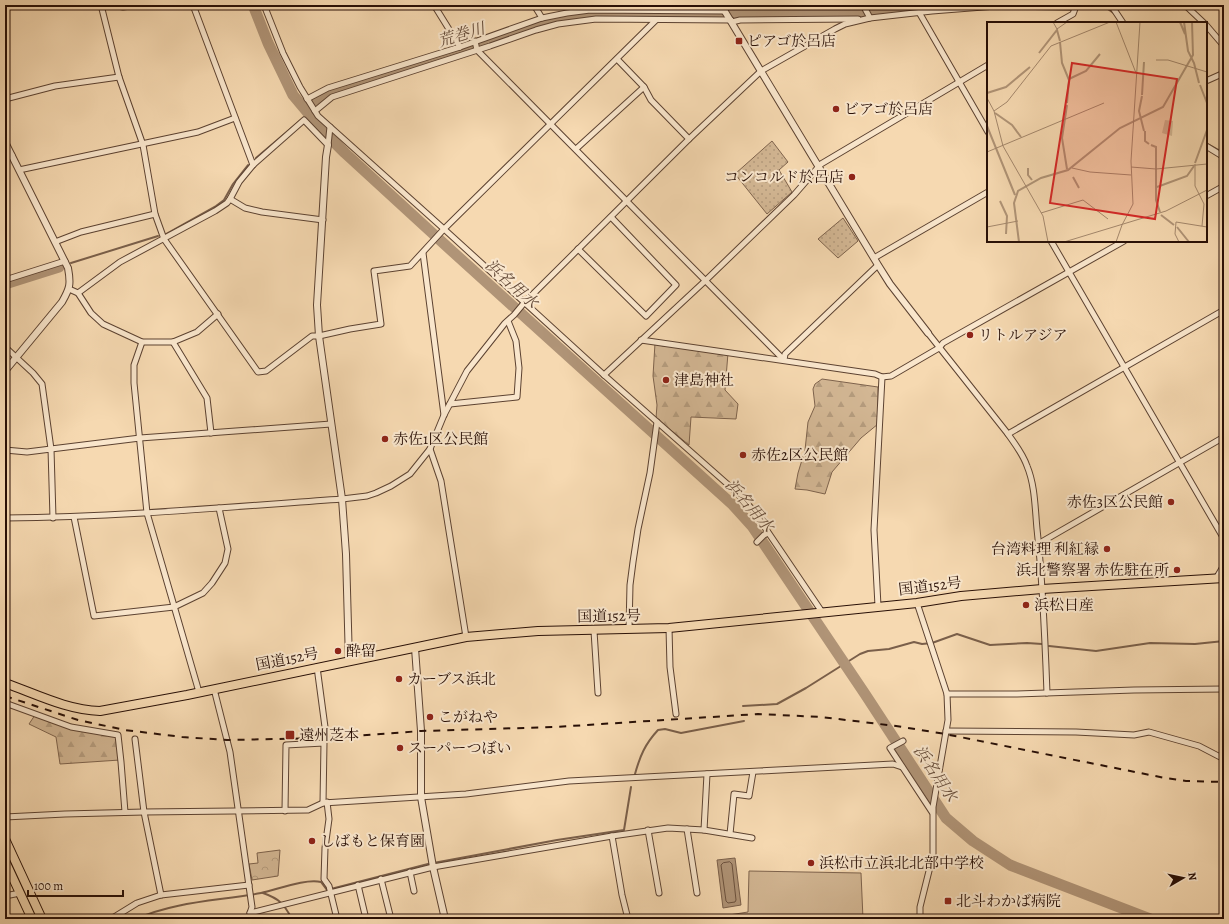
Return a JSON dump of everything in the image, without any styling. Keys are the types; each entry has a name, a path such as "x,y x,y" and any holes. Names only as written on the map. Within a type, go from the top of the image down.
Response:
{"highway":[{"name":"国道152号","path":"5,683 72,707 100,711 127,707 466,637 538,631 594,631 669,628 917,603 961,596 1042,589 1221,578"},
{"path":"5,839 42,919"},
{"path":"5,862 32,919"}],"street":[{"path":"5,7 9,5"},
{"path":"102,5 119,77 143,145 155,214 164,239 258,372 266,371 309,337 381,324 374,271 410,266 443,231 656,20"},
{"path":"112,5 123,7 138,5"},
{"path":"193,5 253,165"},
{"path":"264,5 283,53 300,87 318,116 523,304 604,375 656,425 733,489 753,510 766,534 819,612"},
{"path":"434,5 460,47"},
{"path":"534,5 542,18"},
{"path":"721,5 890,284 1008,434 1028,466 1033,489 1042,589 1047,693"},
{"path":"863,5 870,18"},
{"path":"1111,5 1122,22"},
{"path":"1185,5 1203,22"},
{"path":"5,518 53,518 147,513 342,499 367,496 391,486 410,474 430,449 444,415 467,371 504,323 508,321 523,304 689,139 761,71 845,24 870,18 996,6 1078,6"},
{"path":"1059,22 1073,14 1078,6"},
{"path":"315,111 332,97 476,45 542,18 567,13 590,10 729,17 740,20 850,18 863,20"},
{"path":"920,14 987,130"},
{"path":"307,99 328,88 460,47 476,45 558,24 596,19 656,20 729,17"},
{"path":"1207,26 1224,46"},
{"path":"476,45 626,202 784,360"},
{"path":"617,59 644,86 651,100 689,139"},
{"path":"604,375 705,281 794,195 821,164 987,66"},
{"path":"1207,81 1224,73"},
{"path":"5,99 56,86 119,77"},
{"path":"576,149 644,86"},
{"path":"19,170 143,145 171,137 198,132 236,118"},
{"path":"78,293 120,262 215,211 227,203 239,182 253,165 304,120 328,145"},
{"path":"330,127 326,157 317,305 319,336 342,499 346,554 349,662"},
{"path":"5,142 8,156 19,170 65,261 70,279 69,289 62,302 5,371"},
{"path":"1207,147 1224,157"},
{"path":"1207,195 1224,186"},
{"path":"874,258 987,193"},
{"path":"230,199 245,208 262,212 323,220"},
{"path":"55,242 81,232 155,214"},
{"path":"578,249 646,316 676,285 611,217"},
{"path":"1052,242 1224,539"},
{"path":"641,340 784,360 875,374 882,377 891,376 940,348 943,343 1068,271 1122,242"},
{"path":"423,253 444,415"},
{"path":"5,280 65,261"},
{"path":"784,360 785,354 878,265"},
{"path":"69,289 78,293 91,313 102,324 142,342 173,342 197,332 218,314"},
{"path":"1008,434 1224,310"},
{"path":"450,404 517,397 519,368 516,341 508,321"},
{"path":"142,342 134,365 147,513 199,692"},
{"path":"173,342 207,398 211,433"},
{"path":"5,346 33,373 42,384 50,449 53,518"},
{"path":"878,606 874,542 882,377"},
{"path":"5,450 27,452 140,438 331,424"},
{"path":"629,629 630,585 633,562 638,529 650,473 656,425"},
{"path":"1038,544 1224,437"},
{"path":"430,449 442,487 466,637"},
{"path":"74,517 94,616 174,607 203,592 212,583 225,563 228,549 218,508"},
{"path":"758,542 766,534"},
{"path":"1221,578 1224,566"},
{"path":"917,603 947,694 948,720 932,809 934,838 933,854 920,908 920,919"},
{"path":"669,628 670,667 676,714"},
{"path":"594,631 598,694"},
{"path":"415,648 421,731 421,797 443,918"},
{"path":"317,667 325,727"},
{"path":"214,689 230,752 252,906 250,916 330,890 358,885 410,872 433,863 668,828 704,830 752,838"},
{"path":"947,694 1017,694 1224,689"},
{"path":"5,703 72,727 118,735 125,812"},
{"path":"946,731 1076,732 1134,735 1149,732 1199,746 1224,759"},
{"path":"135,739 144,812 161,895"},
{"path":"903,741 890,748 932,809"},
{"path":"284,811 286,745 324,743 325,802 329,819 325,848 324,877 330,890 337,919"},
{"path":"5,817 125,812 308,810 325,802 466,794 568,781 893,764 902,767"},
{"path":"730,834 734,794 750,796 753,772"},
{"path":"704,830 707,774"},
{"path":"687,829 697,893"},
{"path":"648,830 659,892"},
{"path":"612,836 622,895 628,919"},
{"path":"410,872 414,891"},
{"path":"381,879 391,919"},
{"path":"358,885 366,919"},
{"path":"111,919 137,903 161,895 249,886"},
{"path":"5,896 20,893"},
{"path":"5,911 7,919"}],"green space":[{"path":"772,141 788,162 779,170 792,192 767,214 735,174"},
{"path":"843,218 858,241 838,258 818,239"},
{"path":"655,343 728,353 725,390 738,404 736,419 691,417 689,445 656,418 657,405 653,376"},
{"path":"822,379 878,387 878,424 861,438 832,472 825,494 795,489 805,450 808,422 815,406 813,389 815,384"},
{"path":"35,715 117,737 120,760 60,764 56,737 29,724"},
{"path":"280,850 278,876 252,880 249,864 258,863 257,853"},
{"path":"749,871 861,873 863,919 730,919 729,915 748,912"}],"water":[{"path":"735,858 741,905 723,908 717,860"}],"waterway":[{"name":"浜名用水","path":"253,5 268,43 293,95 324,132 453,252 733,505 752,526 946,818 973,841 1010,865 1150,919"},
{"name":"荒巻川","path":"874,11 904,10 934,5"},
{"path":"1102,5 1115,14"},
{"name":"荒巻川","path":"313,101 329,91 371,80 531,28 574,16 616,14 723,15 863,12"},
{"path":"256,158 308,114"},
{"path":"1207,144 1224,153"},
{"path":"166,234 224,200 233,184 248,165"},
{"path":"71,263 158,236"},
{"path":"5,284 59,267"},
{"path":"743,706 777,704 806,688 860,654 868,651 889,649 914,642 922,644 932,643 957,634 990,645 1027,643 1042,644"},
{"path":"1049,646 1096,651 1150,643 1195,644 1224,641"},
{"path":"635,774 644,750 658,730 665,729 681,733 744,721"},
{"path":"136,919 166,908 261,893 299,883 315,881 321,882 327,890 428,864 557,840 624,830 631,787"},
{"path":"263,893 274,897 281,903 292,919"}],"railway":[{"path":"5,696 78,720 125,730 182,737 227,740 324,738 421,731 555,727 758,714 821,717 896,726 945,734 1165,778 1186,781 1224,782"}],"place":[{"name":"ピアゴ於呂店","path":"739,41"},
{"name":"ビアゴ於呂店","path":"836,109"},
{"name":"コンコルド於呂店","path":"852,177"},
{"name":"リトルアジア","path":"970,335"},
{"name":"津島神社","path":"666,380"},
{"name":"赤佐1区公民館","path":"385,439"},
{"name":"赤佐2区公民館","path":"743,455"},
{"name":"赤佐3区公民館","path":"1171,502"},
{"name":"台湾料理 利紅縁","path":"1107,549"},
{"name":"浜北警察署 赤佐駐在所","path":"1177,570"},
{"name":"浜松日産","path":"1026,605"},
{"name":"酔留","path":"338,651"},
{"name":"カーブス浜北","path":"399,679"},
{"name":"こがねや","path":"430,717"},
{"name":"遠州芝本","path":"290,735"},
{"name":"スーパーつぼい","path":"400,748"},
{"name":"しばもと保育園","path":"312,841"},
{"name":"浜松市立浜北北部中学校","path":"811,863"},
{"name":"北斗わかば病院","path":"948,901"}]}
